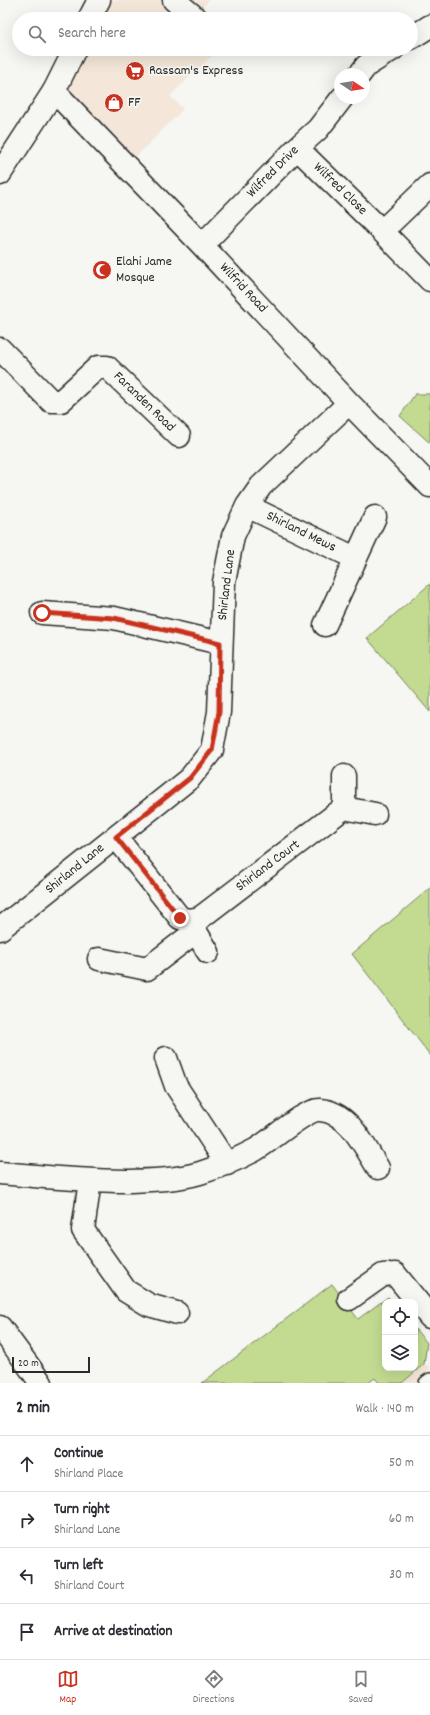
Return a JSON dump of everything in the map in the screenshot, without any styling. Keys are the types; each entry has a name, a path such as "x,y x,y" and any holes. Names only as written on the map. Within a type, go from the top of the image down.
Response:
{"street":[{"path":"93,12 99,0"},
{"path":"174,0 189,12"},
{"path":"418,34 430,26"},
{"path":"0,174 54,91 72,56"},
{"path":"364,68 381,56"},
{"name":"Wilfrid Road","path":"54,91 430,486"},
{"name":"Wilfred Drive","path":"202,245 297,148 318,129 337,104"},
{"name":"Wilfred Close","path":"297,148 430,280"},
{"path":"382,231 430,185"},
{"name":"Faranden Road","path":"0,349 51,401 61,401 98,366 107,367 179,436"},
{"name":"Shirland Lane","path":"0,929 190,778 212,750 219,712 220,643 224,582 233,536 247,506 261,486 349,402"},
{"name":"Shirland Mews","path":"247,506 355,558"},
{"path":"325,625 375,517"},
{"path":"42,613 114,618 220,643"},
{"path":"344,776 344,808 375,814"},
{"name":"Shirland Court","path":"99,959 147,969 200,918 344,808"},
{"path":"116,837 180,918 192,926 208,952"},
{"path":"166,1058 176,1086 227,1164"},
{"path":"0,1173 90,1181 162,1180 199,1173 227,1164 257,1149 300,1118 318,1110 334,1113 351,1127 378,1168"},
{"path":"90,1181 83,1230 126,1291 149,1305 177,1313"},
{"path":"349,1299 383,1275 394,1274 430,1317"},
{"path":"0,1327 42,1383"}],"lane":[{"path":"426,1383 430,1380"}],"shaded area":[{"path":"99,0 209,0 198,12 93,12"},
{"path":"72,56 212,56 170,96 183,109 127,166 54,91"},
{"path":"424,1364 430,1367 430,1383 402,1383 416,1371 418,1371"}],"green space":[{"path":"415,394 430,394 430,443 400,416"},
{"path":"430,584 430,712 367,638"},
{"path":"430,888 430,1055 352,954"},
{"path":"332,1284 358,1319 382,1301 382,1371 416,1371 402,1383 379,1383 375,1378 368,1383 202,1383"},
{"path":"418,1332 427,1343 424,1364 418,1369"}],"place":[{"name":"Rassam's Express","path":"135,71"},
{"name":"FF","path":"114,103"},
{"name":"Elahi Jame Mosque","path":"102,270"}],"route":[{"path":"42,613 114,618 220,643 219,712 212,750 190,778 116,837 180,918"}]}
